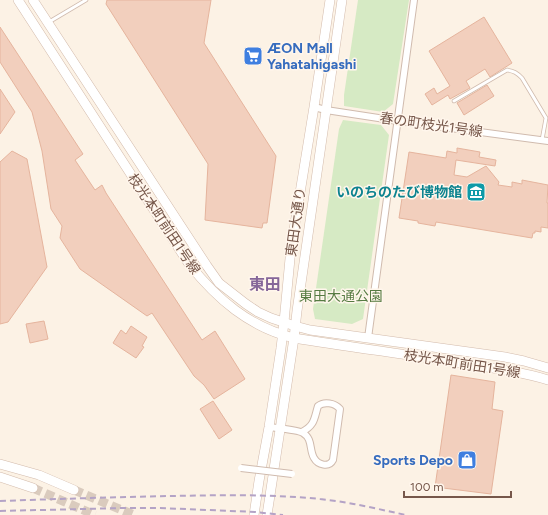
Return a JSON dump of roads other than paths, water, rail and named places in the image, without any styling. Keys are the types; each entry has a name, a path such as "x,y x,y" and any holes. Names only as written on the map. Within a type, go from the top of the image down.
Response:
{"street":[{"name":"枝光本町前田1号線","path":"18,0 189,264 204,282 238,313 282,335 294,338 367,350 438,359 522,373 548,380"},
{"name":"枝光本町前田1号線","path":"33,0 207,266 219,282 246,304 258,312 272,318 310,330 524,360 548,368"},
{"name":"東田大通り","path":"254,515 269,428 284,322 291,248 330,0"},
{"name":"東田大通り","path":"267,515 294,338 342,0"},
{"path":"368,338 414,0"},
{"name":"春の町枝光1号線","path":"314,107 326,110 545,141"},
{"path":"269,428 302,432 308,437 312,455 316,461 322,464 331,464 333,460 340,409 337,405 324,403 320,404 313,423 302,432"},
{"path":"0,464 39,475 74,490"},
{"path":"241,468 292,474"},
{"path":"0,478 33,488"}],"lane":[{"path":"48,23 86,0"},
{"path":"454,101 507,70 513,71 522,78 546,118 543,130 545,141"},
{"path":"543,130 548,131"}],"tunnel":[{"path":"33,488 95,515"},
{"path":"74,490 134,515"}],"railway":[{"path":"0,501 151,496 227,495 302,497 331,500 406,515"},
{"path":"0,511 160,508 255,512 283,515"}],"place":[{"name":"ÆON Mall Yahatahigashi","path":"253,56"},
{"name":"いのちのたび博物館","path":"476,192"},
{"name":"Sports Depo","path":"467,460"}],"district":[{"name":"東田","path":"265,284"}],"park label":[{"name":"東田大通公園","path":"341,296"}]}
